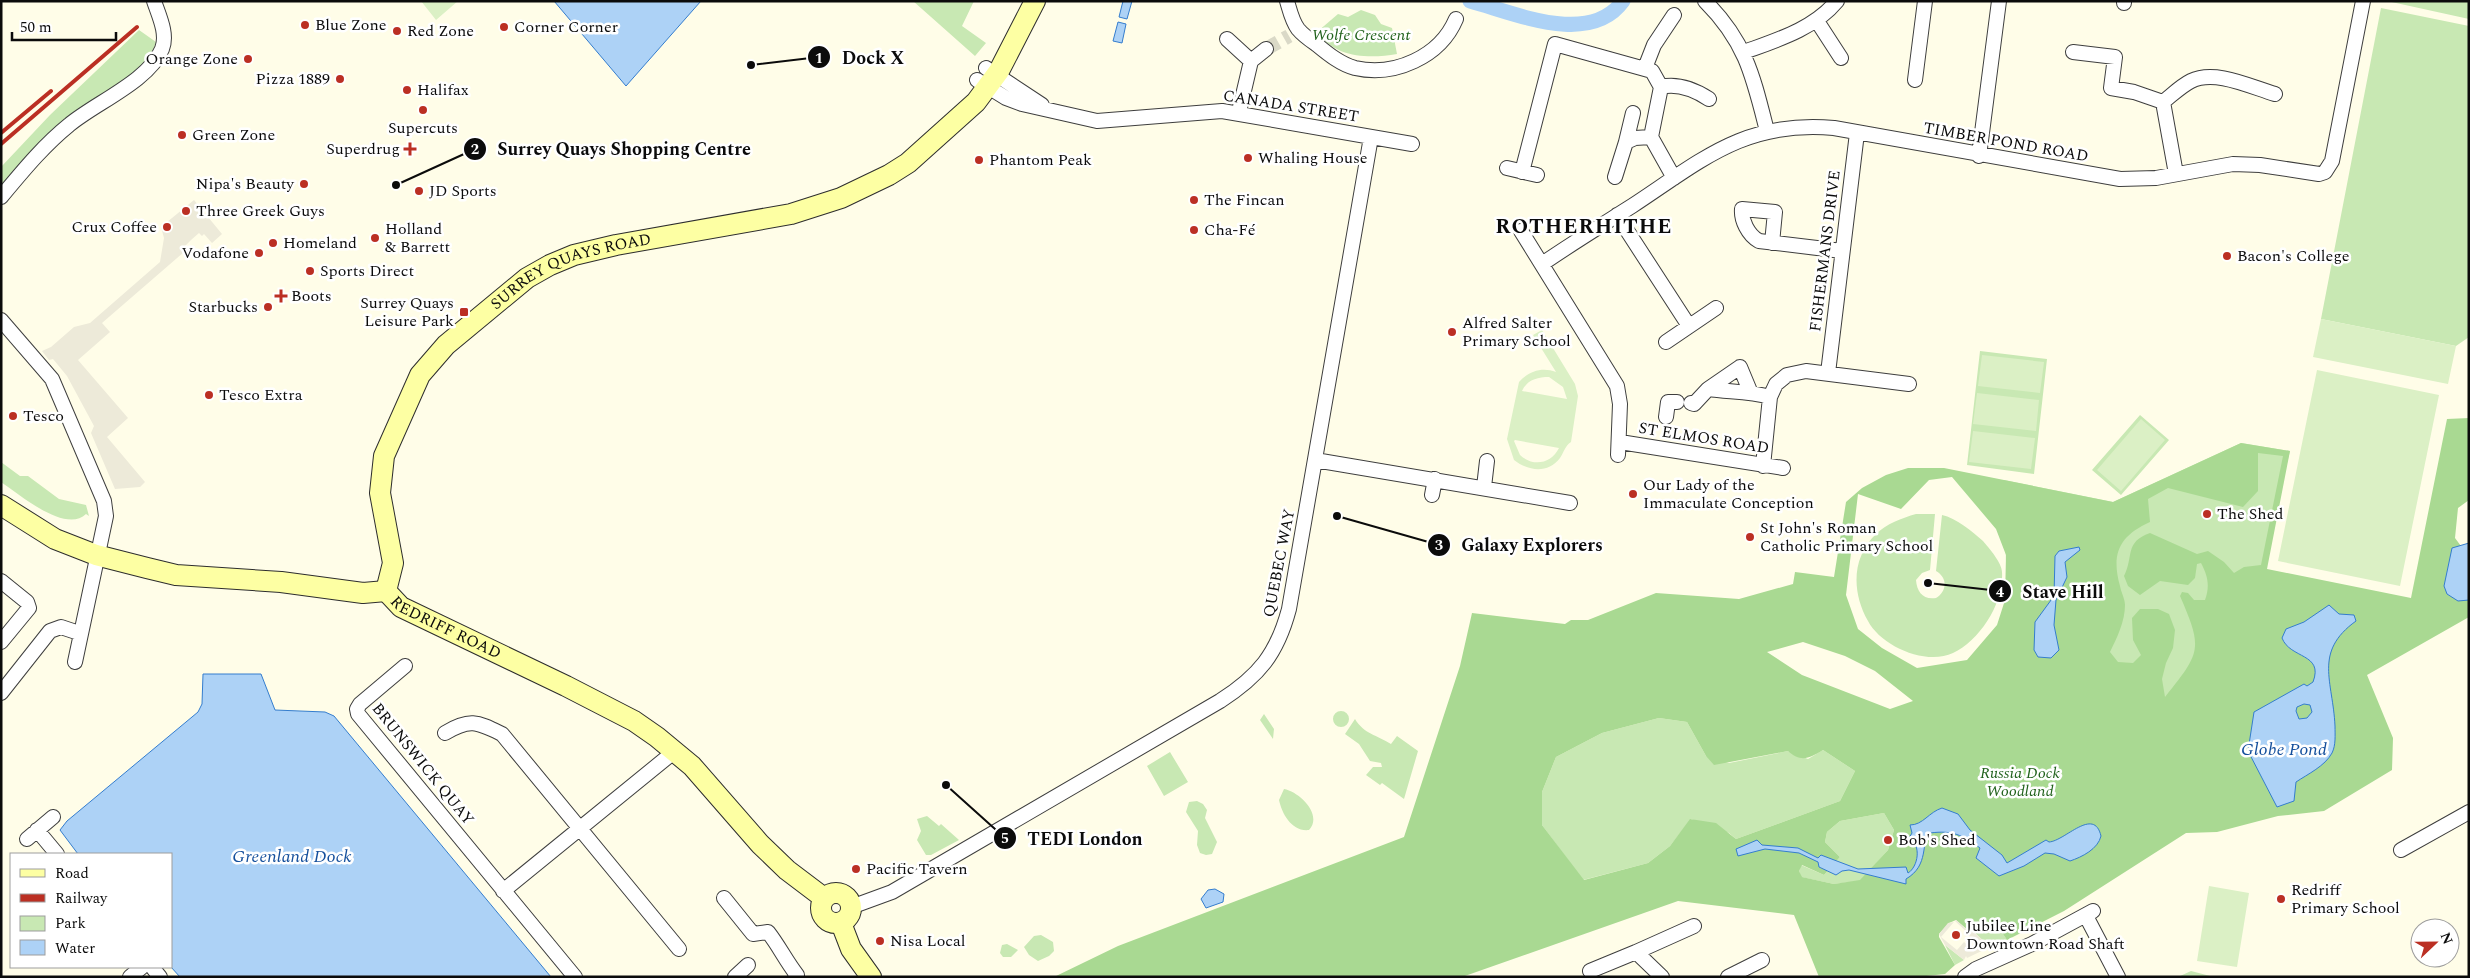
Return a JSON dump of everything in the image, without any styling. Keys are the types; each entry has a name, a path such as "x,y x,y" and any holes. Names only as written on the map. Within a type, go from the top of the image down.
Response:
{"main road":[{"name":"SURREY QUAYS ROAD","path":"987,78 1024,1"},
{"name":"SURREY QUAYS ROAD","path":"386,591 393,563 380,493 380,474 388,444 420,375 446,345 472,321 527,278 550,265 574,255 616,245 791,214 841,198 867,187 908,164 950,125 956,107 987,78 1035,1"},
{"name":"REDRIFF ROAD","path":"1,505 55,539 96,555 176,575 281,582 362,593 386,591 401,607 634,721 692,766 760,844 787,870 824,898 821,905 821,913 825,919 830,923 846,915"},
{"path":"846,915 851,949 870,977"}],"street":[{"path":"1,197 66,126 134,80 154,63 164,40 154,1"},
{"path":"1287,1 1294,33 1330,56 1353,67 1378,71 1419,60 1450,34 1456,19"},
{"path":"1705,1 1726,23 1744,52 1767,131"},
{"path":"1744,52 1782,38 1817,21 1837,1"},
{"path":"1915,80 1925,1"},
{"path":"1979,156 1999,1"},
{"name":"TIMBER POND ROAD","path":"1542,264 1719,150 1754,134 1809,126 2120,179 2176,174 2233,164 2260,165 2311,174 2325,172 2332,161 2363,1"},
{"path":"1645,68 1654,45 1674,15"},
{"path":"1817,21 1841,58"},
{"path":"1227,39 1251,61"},
{"path":"1522,172 1554,44 1652,71 1661,86 1651,137 1674,178"},
{"path":"1239,112 1251,61 1266,49"},
{"path":"2073,52 2115,57 2111,88 2134,92 2163,102"},
{"name":"CANADA STREET","path":"987,78 1046,109 1097,121 1222,110 1412,144"},
{"path":"2163,102 2191,81 2200,78 2218,78 2275,94"},
{"path":"1661,86 1670,85 1696,90 1709,99"},
{"path":"2163,102 2176,174"},
{"path":"1615,177 1633,113"},
{"name":"FISHERMANS DRIVE","path":"1828,373 1857,133"},
{"name":"QUEBEC WAY","path":"846,915 914,880 1220,701 1243,686 1258,672 1278,642 1287,616 1371,137"},
{"path":"1626,142 1635,138 1651,137"},
{"path":"1507,168 1537,175"},
{"path":"1617,215 1689,326"},
{"path":"1521,231 1542,264"},
{"path":"1772,243 1842,250"},
{"name":"ST ELMOS ROAD","path":"1542,264 1617,386 1620,404 1619,448 1783,468"},
{"path":"1666,342 1716,308"},
{"path":"1,320 52,379 58,389 104,501 106,516 74,662"},
{"path":"1666,416 1668,402 1694,404 1708,389 1740,368 1750,392"},
{"path":"1763,466 1770,397 1776,384 1793,372 1828,373 1909,384"},
{"path":"1708,389 1735,393 1750,392 1770,397"},
{"path":"1315,460 1570,503"},
{"path":"1484,487 1487,461"},
{"path":"1432,495 1435,479"},
{"path":"1,581 27,602 29,608 1,642"},
{"path":"1,693 50,631 61,628 79,633"},
{"name":"BRUNSWICK QUAY","path":"405,666 360,704 357,709 358,714 575,977"},
{"path":"445,733 462,723 478,723 502,734 679,949"},
{"path":"504,891 675,751"},
{"path":"2400,850 2469,812"},
{"path":"53,817 32,835 56,853"},
{"path":"724,898 753,934 768,932 779,945 783,956 797,976 795,977"},
{"path":"1965,977 2089,913 2116,976"},
{"path":"1590,971 1694,926"},
{"path":"1636,952 1662,977"},
{"path":"1728,977 1762,960"},
{"path":"735,977 748,965"},
{"path":"130,977 141,968"}],"green space":[{"path":"421,1 458,1 436,20"},
{"path":"913,1 974,1 962,26 986,43 975,56"},
{"path":"2387,1 2469,1 2469,19"},
{"path":"2381,8 2469,26 2469,337 2456,346 2321,319"},
{"name":"Wolfe Crescent","path":"1361,10 1375,15 1381,24 1392,28 1397,54 1386,56 1353,55 1333,47 1324,41 1317,32 1338,14 1348,17"},
{"path":"139,30 156,42 141,66 53,129 1,187 1,167 50,115"},
{"path":"2321,319 2456,346 2448,384 2313,357"},
{"path":"1542,330 1575,384 1578,396 1571,442 1555,463 1544,469 1525,467 1514,460 1507,439 1519,382 1527,375 1536,371 1556,372 1533,335","holes":["1549,377 1563,387 1567,399 1522,391 1533,380","1515,440 1559,448 1551,458 1536,462 1525,459 1520,455"]},
{"path":"1980,351 2047,359 2034,474 1967,465"},
{"path":"1982,355 2044,362 2040,393 1978,386"},
{"path":"2317,370 2439,395 2400,586 2278,561"},
{"path":"1977,393 2039,400 2036,431 1973,424"},
{"path":"2140,415 2169,440 2121,495 2092,470"},
{"name":"Russia Dock Woodland","path":"2469,418 2469,500 2458,508 2455,538 2464,550 2469,548 2469,617 2367,675 2393,738 2392,770 2324,811 2278,816 2217,832 2186,833 2064,911 2007,940 1997,925 1985,926 1970,932 1956,920 1949,923 1939,934 1939,937 1955,965 1945,974 1917,977 1819,977 1794,915 1678,901 1462,977 1054,977 1118,946 1404,837 1460,666 1472,613 1565,624 1571,620 1588,620 1656,593 1739,599 1793,584 1795,572 1834,577 1846,502 1862,488 1886,475 1908,468 1944,468 2113,502 2241,443 2290,451 2267,569 2411,598 2447,419","holes":["2258,453 2283,456 2261,565 2244,567 2234,573 2224,562 2208,551 2197,554 2150,533 2136,541 2133,546 2124,576 2128,586 2140,595 2160,581 2188,585 2195,578 2197,564 2201,563 2207,577 2208,586 2205,600 2194,600 2188,593 2182,592 2180,596 2192,628 2195,650 2186,670 2165,697 2162,679 2166,663 2173,648 2175,630 2169,614 2158,609 2140,609 2132,618 2133,640 2141,655 2133,663 2118,662 2110,652 2125,611 2125,603 2117,575 2117,555 2120,547 2131,533 2150,522 2148,499 2168,488 2243,507 2258,491","1952,477 1996,529 2006,555 2005,600 1997,625 1967,660 1917,668 1882,648 1858,629 1846,595 1858,494 1901,509 1929,480","1803,642 1845,656 1875,671 1913,701 1890,709 1802,675 1767,652","1659,718 1687,722 1706,756 1714,765 1788,751 1797,757 1805,758 1823,750 1855,771 1840,801 1736,839 1716,823 1690,819 1670,846 1648,863 1584,880 1542,825 1542,792 1556,757 1602,733","1884,813 1894,830 1888,850 1860,880 1834,884 1802,877 1799,871 1802,865 1824,875 1840,857 1825,842 1827,832 1840,821"]},
{"path":"2141,419 2165,440 2121,491 2097,470"},
{"path":"1973,431 2035,438 2031,469 1969,462"},
{"path":"2241,443 2290,451 2215,752 2010,725 2004,480 2113,502"},
{"path":"1,462 20,476 28,476 59,499 86,505 89,516 86,514 77,519 67,519 55,516 31,503 1,482"},
{"path":"1916,514 1935,514 1930,570 1922,573 1916,580 1921,594 1928,598 1936,598 1944,588 1943,577 1936,571 1942,515 1958,522 1983,541 2000,564 2002,572 1999,596 1981,630 1963,647 1953,653 1942,656 1918,655 1893,646 1874,630 1859,599 1857,587 1858,565 1868,543 1884,527"},
{"path":"1341,711 1349,719 1341,727 1333,719"},
{"path":"1264,714 1274,729 1273,739 1260,720"},
{"path":"1659,718 1687,722 1706,756 1729,763 1788,751 1808,759 1823,750 1855,771 1840,801 1736,839 1729,833 1691,819 1670,846 1648,863 1583,880 1542,825 1542,792 1556,757 1602,733"},
{"path":"1355,719 1362,728 1391,744 1397,736 1418,751 1404,799 1382,783 1380,785 1366,775 1373,767 1382,767 1381,763 1370,761 1359,744 1345,734"},
{"path":"1170,752 1188,782 1164,796 1147,766"},
{"path":"1284,789 1303,799 1308,805 1313,818 1313,824 1309,830 1298,828 1285,816 1279,800"},
{"path":"1197,801 1203,804 1207,810 1205,818 1217,842 1212,854 1200,853 1197,845 1198,831 1186,812 1189,802"},
{"path":"1884,813 1894,830 1888,850 1860,881 1834,884 1801,877 1799,871 1801,865 1824,875 1840,857 1825,842 1827,832 1840,821"},
{"path":"927,816 939,826 941,824 959,840 931,855 926,855 917,840 921,831 917,819"},
{"path":"2209,886 2249,893 2237,967 2197,961"},
{"path":"1997,925 2007,940 1990,947 1974,932 1970,932"},
{"path":"1041,935 1053,942 1054,951 1049,956 1038,961 1029,955 1024,947 1034,936"},
{"path":"1007,944 1018,950 1011,957 1003,957 1000,953 1002,945"},
{"path":"1945,945 1964,960 1955,965"},
{"path":"2191,971 2214,977 2178,977"}],"shaded area":[{"path":"194,200 222,234 212,243 204,234 202,236 199,233 184,247 186,250 184,252 102,323 110,332 78,360 128,418 107,437 145,482 140,487 115,489 91,433 94,426 67,376 53,359 49,360 42,351 51,347 74,327 90,323 160,262 164,238 161,227"},
{"path":"1956,920 1970,932 1974,932 1990,947 1967,958 1966,956 1964,960 1945,945 1939,934 1948,923 1954,922 1941,937 1957,950 1964,942 1970,947 1974,944 1968,938 1970,935"}],"water":[{"path":"554,1 701,1 626,86"},
{"path":"1123,1 1132,1 1127,19 1119,17"},
{"path":"1118,22 1126,24 1122,43 1113,41"},
{"path":"2469,543 2469,600 2458,601 2447,594 2444,586 2452,548"},
{"path":"2079,547 2080,550 2065,562 2067,577 2056,600 2054,625 2059,650 2051,658 2038,657 2034,650 2035,622 2054,596 2055,556 2059,551"},
{"name":"Globe Pond","path":"2329,605 2339,614 2354,615 2356,621 2334,644 2330,656 2329,681 2335,726 2335,743 2332,753 2321,766 2296,782 2294,801 2277,807 2248,751 2254,712 2304,684 2307,686 2313,682 2314,666 2305,657 2286,645 2282,638 2286,629 2304,622","holes":["2304,704 2310,705 2312,712 2307,718 2299,719 2296,711 2297,707"]},
{"name":"Greenland Dock","path":"203,674 261,674 275,710 325,712 334,716 551,977 180,977 172,968 172,853 77,853 60,830 67,821 198,712 202,704"},
{"path":"1942,808 1958,814 1970,830 2002,855 2007,863 2046,840 2049,842 2056,840 2086,824 2092,824 2097,828 2101,836 2093,849 2070,861 2054,854 2045,853 2024,866 1999,876 1976,858 1980,848 1968,840 1957,834 1945,832 1930,833 1925,842 1922,861 1914,873 1906,879 1906,884 1849,870 1842,871 1836,875 1819,867 1818,862 1799,853 1765,849 1738,856 1736,849 1757,840 1762,845 1798,848 1818,858 1821,855 1858,869 1906,867 1908,873 1914,866 1917,856 1916,846 1909,838 1912,833 1910,825 1919,823 1933,812"},
{"path":"1215,889 1224,894 1223,902 1206,908 1201,899 1208,890"}],"waterway":[{"path":"1470,1 1551,23 1572,24 1592,22 1609,15 1623,1"}],"tunnel":[{"path":"1266,49 1289,36"}],"railway":[{"path":"1,144 137,27"},
{"path":"1,133 51,91"}],"place":[{"name":"Blue Zone","path":"305,25"},
{"name":"Corner Corner","path":"504,27"},
{"name":"Red Zone","path":"397,31"},
{"name":"Orange Zone","path":"248,59"},
{"name":"Dock X","path":"751,65"},
{"name":"Pizza 1889","path":"340,79"},
{"name":"Halifax","path":"407,90"},
{"name":"Supercuts","path":"423,110"},
{"name":"Green Zone","path":"182,135"},
{"name":"Superdrug","path":"410,149"},
{"name":"Whaling House","path":"1248,158"},
{"name":"Phantom Peak","path":"979,160"},
{"name":"Nipa's Beauty","path":"304,184"},
{"name":"Surrey Quays Shopping Centre","path":"396,185"},
{"name":"JD Sports","path":"419,191"},
{"name":"The Fincan","path":"1194,200"},
{"name":"Three Greek Guys","path":"186,211"},
{"name":"Crux Coffee","path":"167,227"},
{"name":"Cha-Fé","path":"1194,230"},
{"name":"Holland & Barrett","path":"375,238"},
{"name":"Homeland","path":"273,243"},
{"name":"Vodafone","path":"259,253"},
{"name":"Bacon's College","path":"2227,256"},
{"name":"Sports Direct","path":"310,271"},
{"name":"Boots","path":"281,296"},
{"name":"Starbucks","path":"268,307"},
{"name":"Surrey Quays Leisure Park","path":"464,312"},
{"name":"Alfred Salter Primary School","path":"1452,332"},
{"name":"Tesco Extra","path":"209,395"},
{"name":"Tesco","path":"13,416"},
{"name":"Our Lady of the Immaculate Conception","path":"1633,494"},
{"name":"The Shed","path":"2207,514"},
{"name":"Galaxy Explorers","path":"1337,516"},
{"name":"St John's Roman Catholic Primary School","path":"1750,537"},
{"name":"Stave Hill","path":"1928,583"},
{"name":"TEDI London","path":"946,785"},
{"name":"Bob's Shed","path":"1888,840"},
{"name":"Pacific Tavern","path":"856,869"},
{"name":"Redriff Primary School","path":"2281,899"},
{"name":"Jubilee Line Downtown Road Shaft","path":"1956,935"},
{"name":"Nisa Local","path":"880,941"}],"district":[{"name":"ROTHERHITHE","path":"1584,227"}]}
